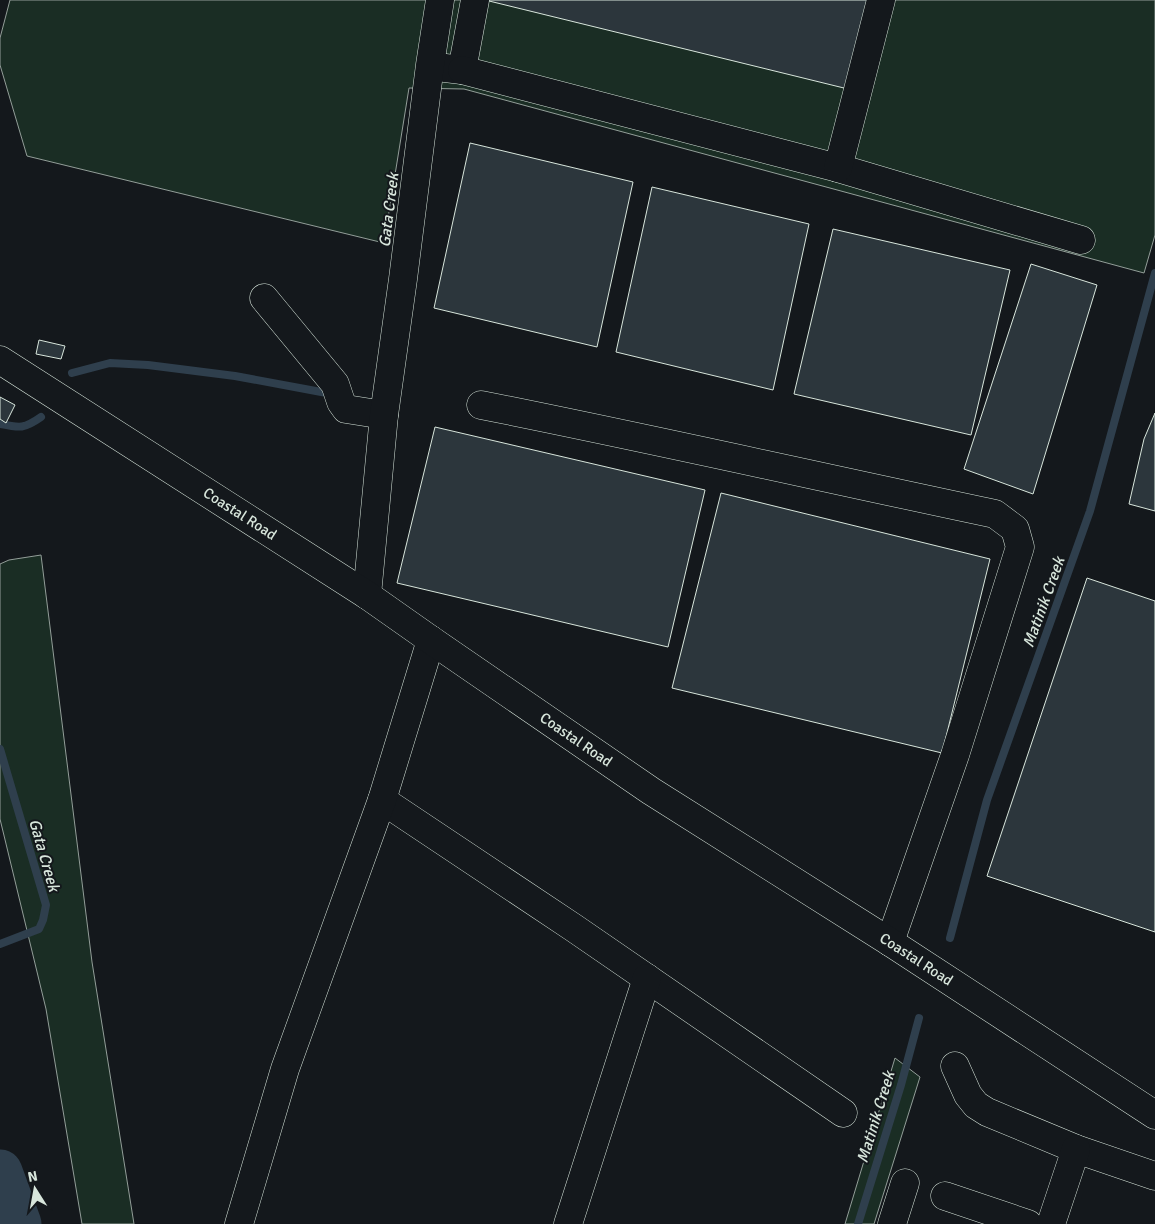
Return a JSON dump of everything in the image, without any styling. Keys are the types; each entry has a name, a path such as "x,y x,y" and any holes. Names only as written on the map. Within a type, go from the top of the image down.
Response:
{"main road":[{"path":"367,595 384,415 440,0"},
{"path":"462,70 475,0"},
{"path":"838,168 880,0"},
{"path":"430,65 462,70 838,168 1081,240"},
{"path":"264,298 335,384 341,402 346,408 384,415"},
{"name":"Coastal Road","path":"0,360 367,595 651,790 890,942 1155,1115"},
{"path":"481,405 605,429 995,514 1016,529 1020,548 955,755 890,942"},
{"path":"239,1224 285,1069 382,800 431,640"},
{"path":"382,800 566,922 843,1113"},
{"path":"568,1224 648,978"},
{"path":"955,1066 968,1095 976,1105 988,1112 1076,1149 1155,1176"},
{"path":"1051,1224 1076,1149"},
{"path":"892,1224 906,1184"},
{"path":"945,1196 1028,1224"}],"green space":[{"path":"10,0 1155,0 1155,235 1144,273 464,89 409,88 384,243 27,156 0,65 0,38"},
{"path":"41,555 92,962 134,1224 82,1224 46,1009 0,819 0,564 9,560"},
{"path":"895,1058 920,1077 874,1224 845,1224"}],"building":[{"path":"485,0 871,0 848,89"},
{"path":"470,143 633,182 597,347 434,308"},
{"path":"652,187 809,224 773,390 616,352"},
{"path":"833,229 1010,270 971,435 794,394"},
{"path":"1031,264 1097,285 1033,494 964,469"},
{"path":"39,340 65,346 61,359 36,354"},
{"path":"0,397 15,405 6,423 0,419"},
{"path":"1155,413 1155,511 1129,504 1144,439"},
{"path":"435,427 705,490 668,647 397,583"},
{"path":"721,493 990,559 942,753 672,688"},
{"path":"1087,578 1155,601 1155,932 987,876"}],"waterway":[{"name":"Matinik Creek","path":"950,938 987,800 1090,511 1155,273"},
{"name":"Gata Creek","path":"72,373 110,363 148,365 235,376 332,394"},
{"name":"Gata Creek","path":"0,424 26,426 41,417"},
{"name":"Gata Creek","path":"0,749 46,905 39,929 0,944"},
{"name":"Matinik Creek","path":"858,1224 901,1085 919,1018"},
{"path":"0,1172 19,1224"}]}
